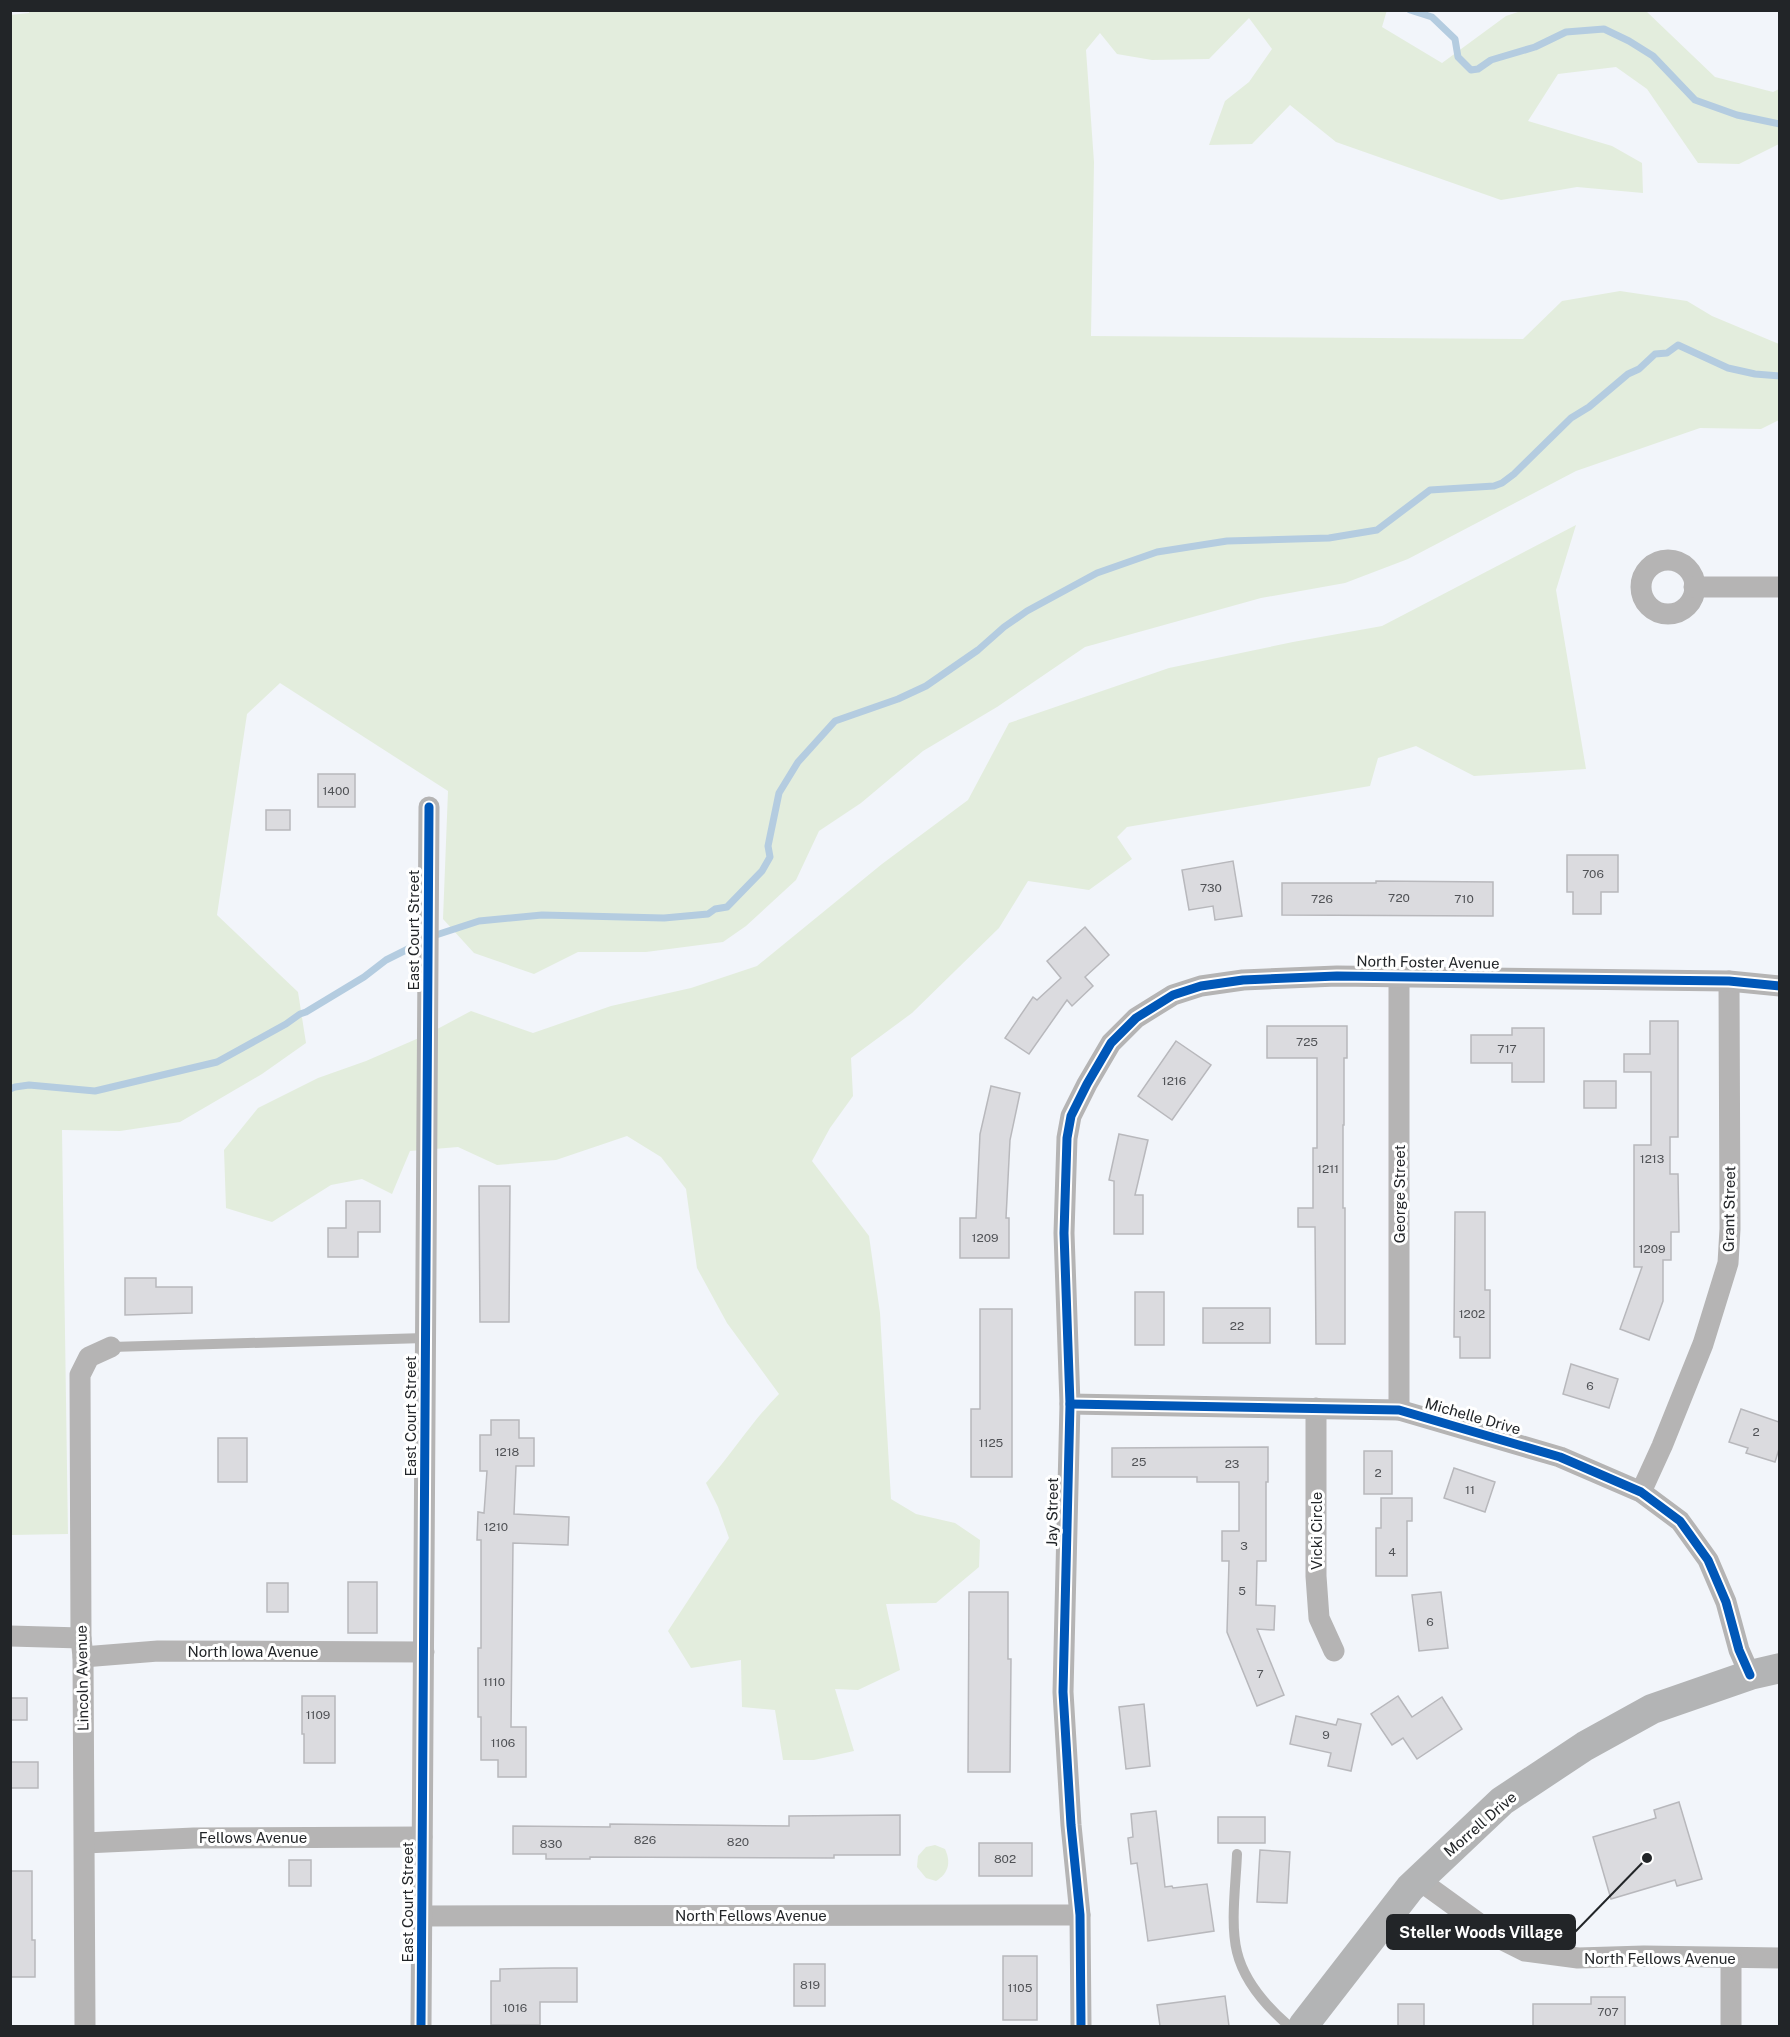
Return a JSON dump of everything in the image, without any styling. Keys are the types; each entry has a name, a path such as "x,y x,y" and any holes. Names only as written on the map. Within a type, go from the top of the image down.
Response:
{"main road":[{"name":"Morrell Drive","path":"1303,2026 1379,1926 1419,1880 1502,1802 1585,1746 1652,1709 1750,1675 1779,1668"}],"street":[{"path":"1694,587 1779,587"},
{"name":"East Court Street","path":"421,2026 429,807"},
{"name":"North Foster Avenue","path":"1136,1018 1173,995 1243,980 1325,976 1729,981 1779,986"},
{"name":"George Street","path":"1399,977 1399,1410"},
{"name":"Grant Street","path":"1641,1492 1703,1344 1728,1263 1730,1229 1729,981"},
{"name":"Jay Street","path":"1081,2026 1080,1915 1071,1825 1063,1692 1070,1404 1064,1233 1067,1138 1071,1116 1087,1084 1111,1043 1136,1018"},
{"name":"Lincoln Avenue","path":"85,2026 80,1375 89,1357 111,1347"},
{"name":"Michelle Drive","path":"1070,1404 1399,1410 1560,1457 1641,1492 1680,1521 1708,1560 1726,1602 1750,1675"},
{"name":"Vicki Circle","path":"1316,1408 1316,1576 1319,1618 1334,1651"},
{"name":"North Iowa Avenue","path":"10,1636 82,1648 158,1651 424,1652"},
{"name":"Fellows Avenue","path":"85,1843 194,1838 422,1836"},
{"name":"North Fellows Avenue","path":"1419,1880 1499,1938 1525,1951 1578,1958 1644,1956 1779,1958"},
{"name":"North Fellows Avenue","path":"422,1916 1080,1915"},
{"path":"1731,1958 1731,2026"}],"lane":[{"path":"111,1347 426,1338"},
{"path":"1237,1854 1234,1914 1237,1952 1251,1982 1273,2012 1289,2026"}],"green space":[{"path":"1387,10 1382,27 1442,63 1506,16 1521,11 1646,11 1715,77 1773,92 1779,89 1779,144 1739,164 1698,163 1647,89 1616,67 1558,74 1528,121 1612,146 1642,163 1643,193 1577,187 1501,200 1336,142 1290,105 1252,144 1209,145 1225,101 1249,82 1272,49 1249,18 1209,59 1152,60 1117,54 1100,33 1086,50 1094,162 1091,336 1523,339 1562,301 1620,291 1687,301 1712,316 1779,344 1779,420 1761,429 1700,428 1576,471 1408,559 1345,583 1261,598 1085,647 997,707 923,751 861,803 819,831 796,880 746,926 723,942 646,952 578,952 534,974 474,953 443,919 448,791 280,683 247,714 217,915 298,992 306,1043 262,1074 180,1122 120,1131 62,1130 68,1534 11,1535 10,15 29,13 29,11"},
{"path":"1576,525 1556,590 1586,769 1474,776 1416,746 1378,758 1370,786 1127,827 1117,837 1132,859 1089,890 1028,881 999,928 912,1013 851,1058 853,1096 830,1128 812,1161 869,1236 880,1313 891,1499 916,1514 955,1523 980,1540 979,1567 936,1603 886,1604 900,1670 858,1690 835,1689 854,1751 814,1760 783,1760 775,1710 742,1707 741,1660 691,1668 668,1631 729,1538 718,1507 706,1483 779,1394 727,1323 697,1268 686,1189 661,1157 627,1136 556,1160 497,1165 458,1147 410,1151 392,1194 362,1179 331,1185 272,1222 226,1208 224,1150 258,1108 318,1078 366,1061 428,1034 471,1011 533,1033 611,1006 691,988 757,966 882,864 968,800 1009,723 1169,668 1382,626"},
{"path":"935,1845 945,1849 948,1858 946,1871 936,1881 926,1878 917,1867 918,1856 926,1847"}],"building":[{"path":"318,774 355,774 355,807 318,807"},
{"path":"266,810 290,810 290,830 266,830"},
{"path":"1567,855 1618,855 1618,892 1601,892 1601,914 1573,914 1573,892 1567,892"},
{"path":"1233,861 1242,916 1215,920 1213,906 1189,910 1182,870"},
{"path":"1376,881 1493,882 1493,916 1282,915 1282,883 1376,883"},
{"path":"1085,927 1109,955 1085,977 1093,986 1072,1006 1067,1000 1029,1054 1005,1038 1033,997 1037,1000 1061,978 1047,961"},
{"path":"1650,1021 1678,1021 1678,1137 1670,1137 1670,1174 1678,1174 1679,1232 1671,1232 1671,1260 1663,1260 1663,1301 1649,1340 1620,1329 1642,1267 1634,1267 1634,1145 1651,1145 1651,1072 1624,1072 1624,1054 1650,1054"},
{"path":"1267,1026 1347,1026 1343,1125 1345,1344 1316,1344 1315,1227 1298,1227 1298,1208 1313,1208 1313,1148 1317,1148 1317,1058 1267,1058"},
{"path":"1512,1028 1544,1028 1544,1082 1512,1082 1512,1063 1471,1063 1471,1035 1512,1035"},
{"path":"1176,1041 1211,1065 1172,1120 1138,1096"},
{"path":"1584,1081 1616,1081 1616,1108 1584,1108"},
{"path":"991,1086 1020,1093 1010,1140 1006,1218 1009,1218 1009,1258 960,1258 960,1218 976,1218 980,1134"},
{"path":"1119,1134 1148,1140 1135,1195 1143,1195 1143,1234 1114,1234 1114,1181 1109,1180"},
{"path":"479,1186 510,1186 509,1322 480,1322"},
{"path":"346,1201 380,1201 380,1232 358,1232 358,1257 328,1257 328,1228 346,1228"},
{"path":"1455,1212 1485,1212 1485,1290 1490,1290 1490,1358 1460,1358 1460,1337 1454,1337"},
{"path":"125,1278 156,1278 156,1287 192,1287 192,1313 125,1315"},
{"path":"1135,1292 1164,1292 1164,1345 1135,1345"},
{"path":"1203,1308 1270,1308 1270,1343 1203,1343"},
{"path":"980,1309 1012,1309 1012,1477 971,1477 971,1409 980,1409"},
{"path":"1571,1364 1618,1379 1609,1408 1563,1394"},
{"path":"1741,1409 1779,1422 1779,1449 1775,1462 1746,1453 1748,1448 1729,1442"},
{"path":"491,1420 519,1420 519,1438 534,1438 534,1466 516,1466 514,1514 569,1517 568,1545 513,1543 511,1727 526,1727 526,1777 498,1777 498,1760 481,1760 481,1717 478,1717 478,1648 481,1648 481,1540 477,1540 478,1512 484,1513 487,1471 480,1471 480,1435 491,1435"},
{"path":"218,1438 247,1438 247,1482 218,1482"},
{"path":"1268,1447 1266,1561 1257,1561 1256,1605 1275,1606 1274,1630 1257,1629 1284,1695 1257,1706 1227,1632 1229,1561 1222,1561 1222,1531 1239,1531 1239,1482 1197,1482 1197,1477 1112,1477 1112,1448"},
{"path":"1364,1451 1392,1451 1392,1494 1364,1494"},
{"path":"1454,1468 1495,1482 1485,1512 1444,1498"},
{"path":"1381,1498 1412,1498 1412,1521 1407,1521 1407,1576 1376,1576 1376,1528 1381,1528"},
{"path":"348,1582 377,1582 377,1633 348,1633"},
{"path":"267,1583 288,1583 288,1612 267,1612"},
{"path":"969,1592 1008,1592 1008,1659 1011,1659 1010,1772 968,1772"},
{"path":"1441,1592 1448,1648 1419,1651 1412,1595"},
{"path":"302,1696 335,1696 335,1763 304,1763"},
{"path":"1398,1696 1412,1717 1442,1697 1462,1729 1417,1759 1403,1738 1392,1745 1371,1714"},
{"path":"10,1698 27,1698 27,1720 10,1720"},
{"path":"1144,1704 1150,1766 1126,1769 1119,1707"},
{"path":"1296,1716 1336,1725 1338,1719 1361,1724 1351,1771 1328,1766 1331,1753 1290,1744"},
{"path":"10,1762 38,1762 38,1788 10,1788"},
{"path":"1679,1802 1702,1879 1677,1886 1675,1880 1611,1899 1593,1837 1656,1818 1654,1810"},
{"path":"1156,1811 1165,1887 1207,1884 1214,1931 1148,1941 1137,1863 1131,1864 1128,1838 1133,1837 1131,1814"},
{"path":"900,1815 900,1855 834,1855 834,1858 590,1857 590,1859 546,1859 546,1854 513,1854 513,1826 610,1827 610,1824 789,1826 789,1816"},
{"path":"1218,1817 1265,1817 1265,1843 1218,1843"},
{"path":"979,1843 1032,1843 1032,1876 979,1876"},
{"path":"1260,1850 1290,1852 1287,1903 1257,1902"},
{"path":"289,1860 311,1860 311,1886 289,1886"},
{"path":"10,1871 32,1871 32,1940 35,1940 35,1977 10,1977"},
{"path":"1003,1956 1037,1956 1037,2020 1003,2020"},
{"path":"794,1964 825,1964 825,2006 794,2006"},
{"path":"577,1968 577,2002 540,2002 540,2025 491,2025 491,1981 500,1981 500,1969"},
{"path":"1225,1996 1229,2026 1160,2026 1157,2005"},
{"path":"1591,1997 1625,1997 1625,2026 1533,2026 1533,2004 1591,2004"},
{"path":"1398,2004 1424,2004 1424,2026 1398,2026"}],"waterway":[{"path":"1410,10 1432,17 1455,39 1458,57 1471,70 1478,69 1491,60 1535,47 1566,32 1604,29 1653,56 1695,100 1737,115 1780,124"},
{"path":"10,1089 29,1085 95,1091 217,1062 364,977 386,960 436,935 479,921 542,915 664,918 708,914 715,909 727,907 762,871 770,857 768,846 779,793 798,762 835,721 898,699 926,686 978,650 1004,627 1027,611 1097,573 1157,552 1227,541 1329,538 1377,530 1430,490 1494,486 1502,483 1571,418 1589,407 1628,374 1639,369 1655,354 1667,353 1678,345 1728,368 1755,374 1780,376"}],"cycle path":[{"path":"421,2026 429,807"},
{"path":"1081,2026 1080,1915 1071,1825 1063,1692 1070,1404 1064,1233 1067,1138 1071,1116 1111,1043 1136,1018 1173,995 1201,986 1243,980 1337,976 1729,981 1780,986"},
{"path":"1070,1404 1399,1410 1560,1457 1641,1492 1680,1521 1708,1560 1726,1602 1739,1650 1750,1675"}],"place":[{"name":"Steller Woods Village","path":"1647,1858"}]}
